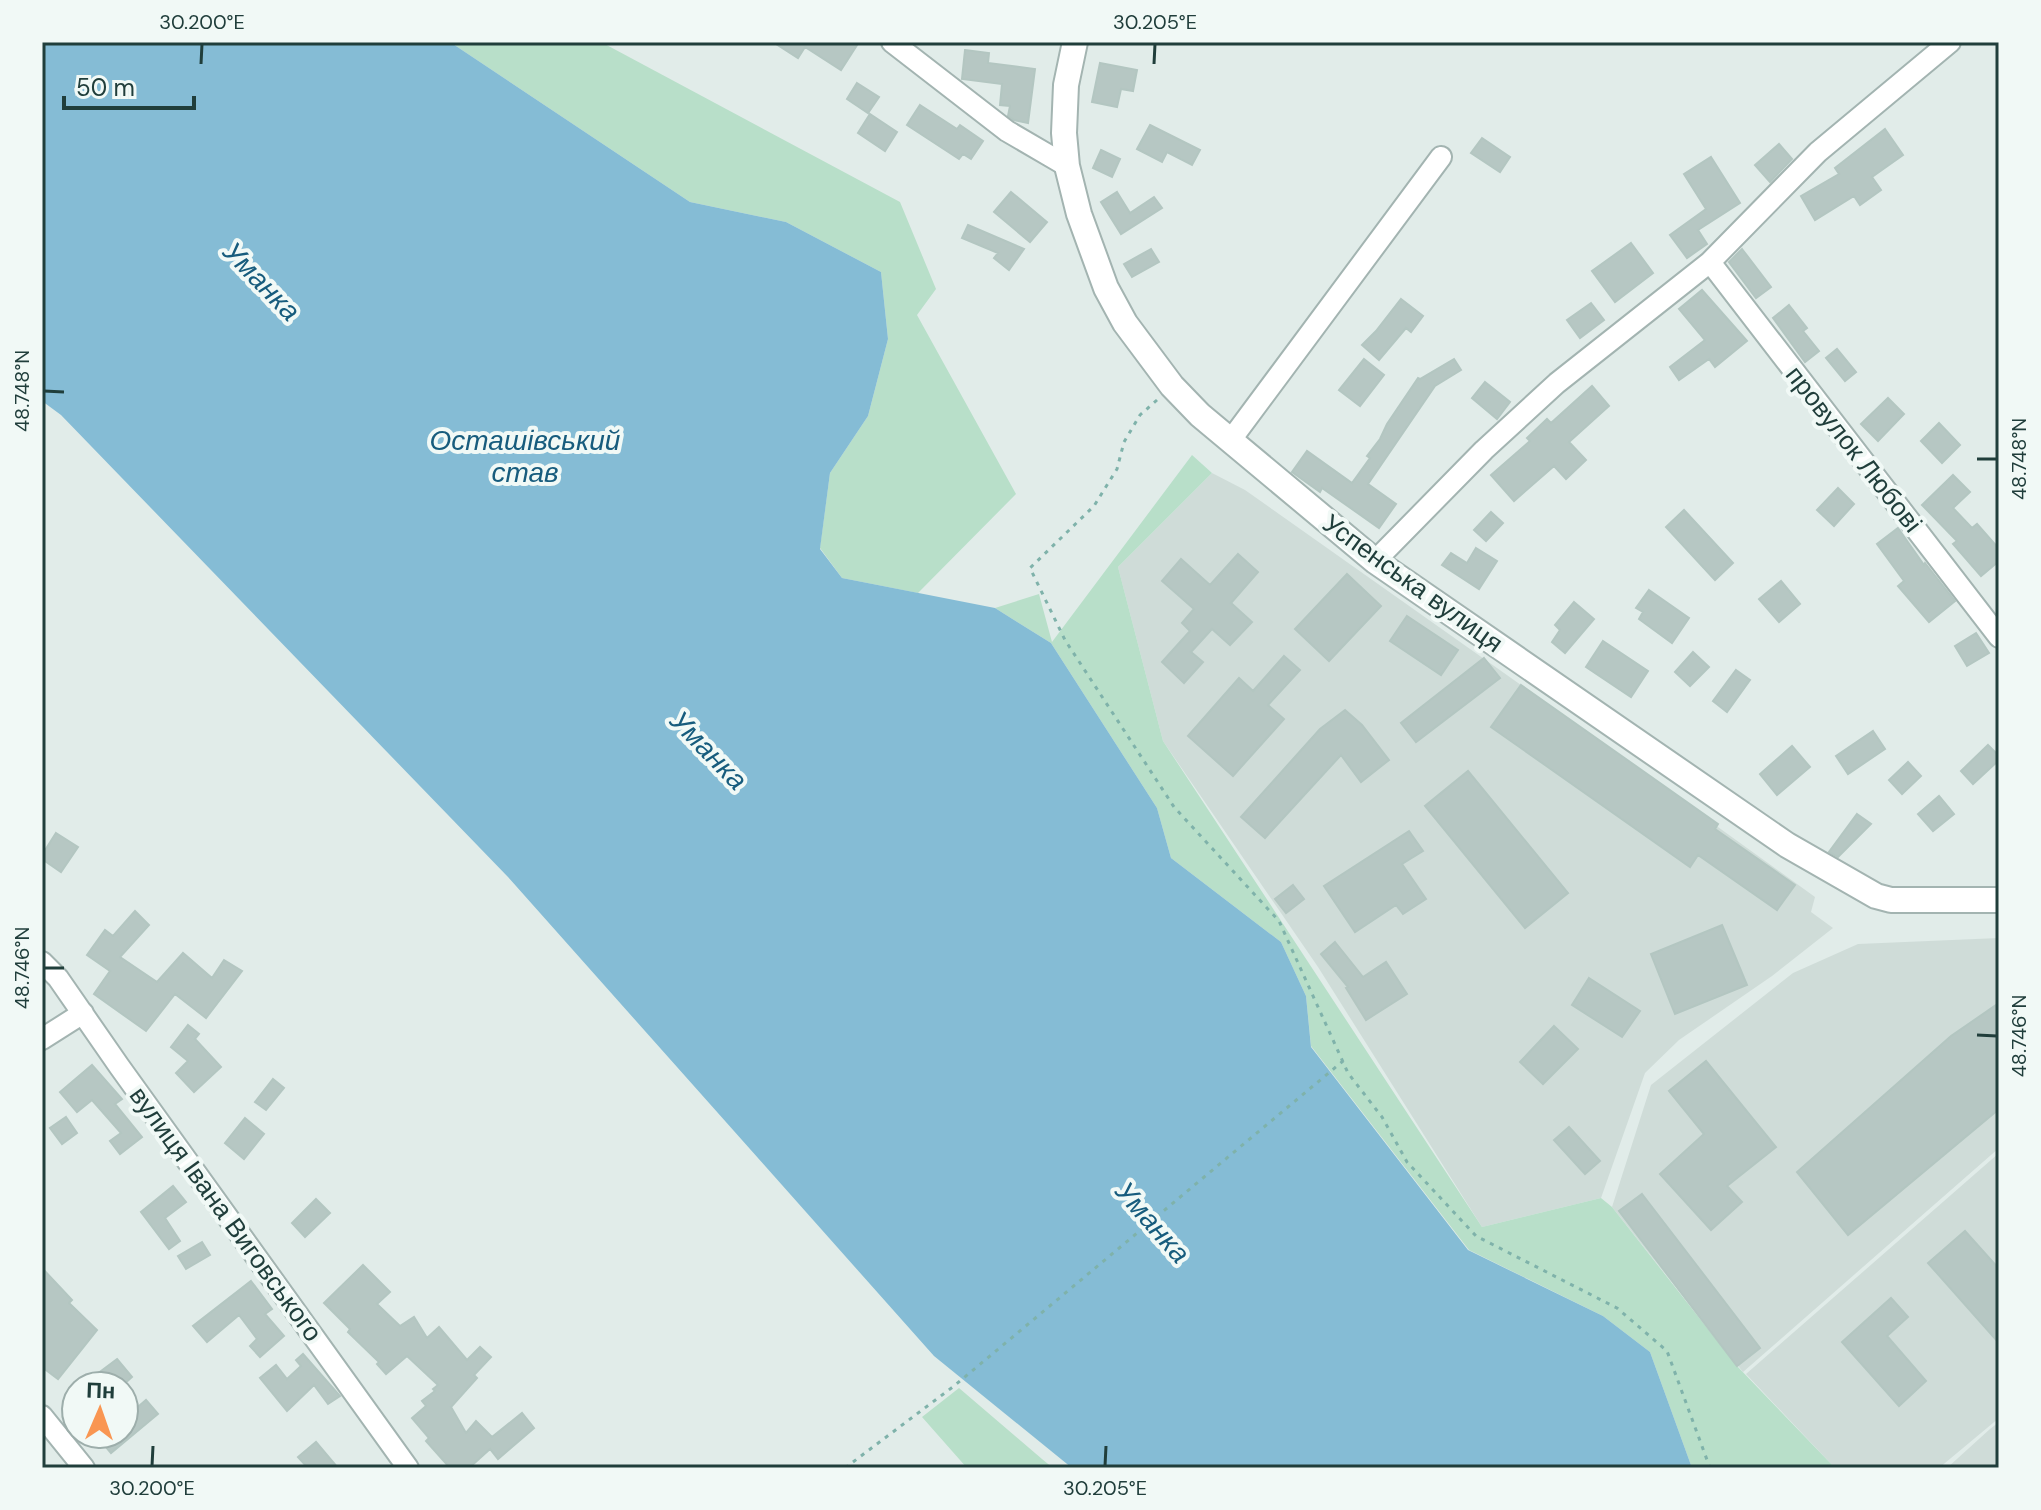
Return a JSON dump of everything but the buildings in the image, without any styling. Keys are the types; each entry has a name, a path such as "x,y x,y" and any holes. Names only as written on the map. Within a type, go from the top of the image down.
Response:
{"street":[{"path":"892,42 1007,131 1067,166"},
{"name":"Успенська вулиця","path":"1075,42 1064,106 1067,166 1091,252 1106,288 1132,334 1172,386 1230,441 1375,561 1787,845 1876,896 1908,902 1999,900"},
{"path":"1375,561 1484,450 1557,383 1710,262 1818,152 1950,42"},
{"path":"1230,441 1441,157"},
{"name":"провулок Любові","path":"1710,262 1999,637"},
{"name":"вулиця Івана Виговського","path":"42,962 58,978 408,1468"},
{"path":"42,1039 83,1013"},
{"path":"42,1416 84,1468"}],"path":[{"path":"1172,386 1140,415 1124,442 1117,469 1094,506 1030,568 1065,640 1174,807 1279,921 1345,1060 1348,1073 1382,1117 1407,1162 1476,1236 1617,1308 1667,1351 1710,1468"},
{"path":"845,1468 954,1386 1345,1060"}],"shaded area":[{"path":"1212,473 1245,490 1815,897 1811,912 1833,928 1772,976 1679,1040 1645,1073 1601,1198 1482,1227 1318,967 1163,741 1118,567"},
{"path":"1999,938 1999,1148 1743,1372 1612,1207 1651,1085 1793,973 1858,944"},
{"path":"1999,1153 1999,1418 1939,1468 1835,1468 1746,1374"},
{"path":"1999,1422 1999,1468 1947,1468 1990,1429"}],"green space":[{"path":"450,42 601,42 900,202 936,289 917,315 1016,494 918,593 842,578 820,548 830,473 868,416 888,339 881,272 786,222 690,202"},
{"path":"1192,455 1212,473 1118,567 1163,741 1482,1227 1601,1198 1612,1207 1737,1366 1835,1468 1692,1468 1650,1352 1603,1316 1469,1250 1311,1046 1306,996 1281,942 1171,858 1157,808 1051,643 995,608 1039,594 1052,642"},
{"path":"959,1388 1053,1468 967,1468 922,1417"}],"water":[{"name":"Осташівський став","path":"42,42 450,42 690,202 786,222 881,272 888,339 868,416 830,473 820,549 842,578 995,608 1051,643 1157,808 1171,858 1281,942 1306,996 1311,1047 1468,1250 1603,1316 1650,1352 1692,1468 1072,1468 934,1356 508,877 61,415 42,401"}],"water label":[{"name":"Уманка","path":"262,281"},
{"name":"Уманка","path":"709,750"},
{"name":"Уманка","path":"1153,1222"}]}
